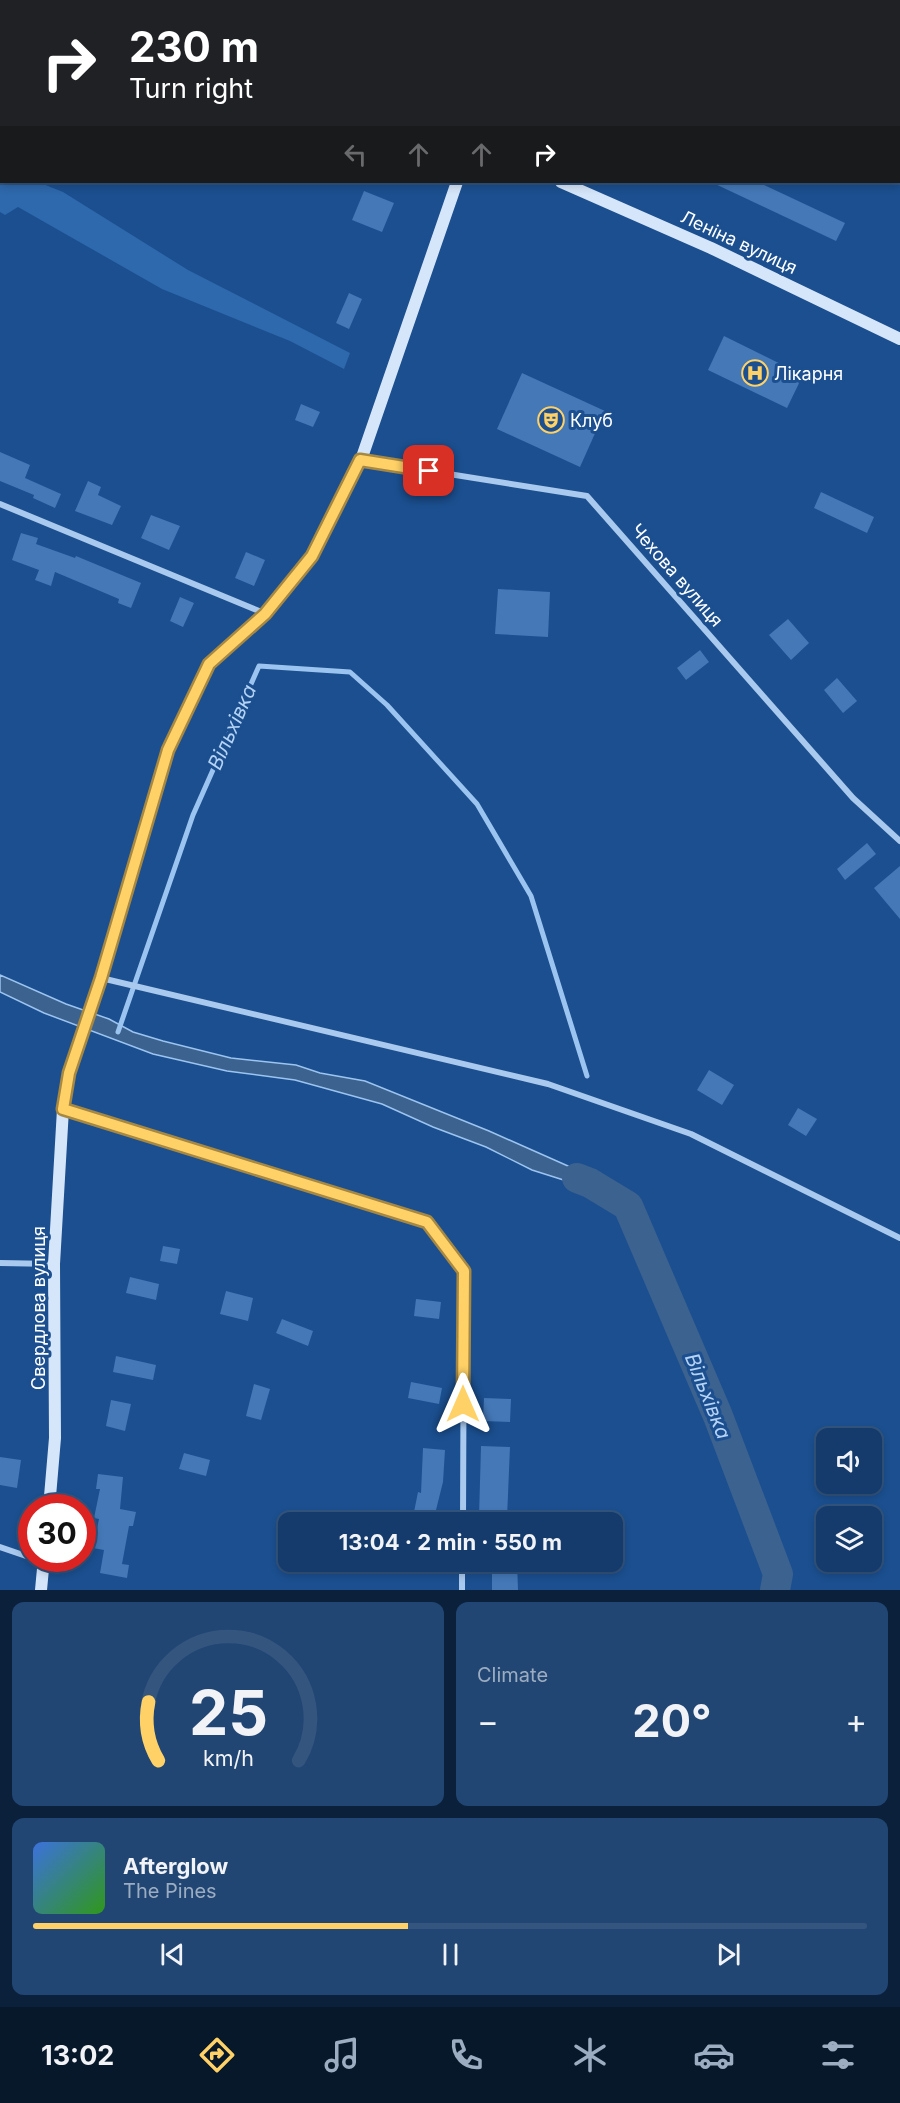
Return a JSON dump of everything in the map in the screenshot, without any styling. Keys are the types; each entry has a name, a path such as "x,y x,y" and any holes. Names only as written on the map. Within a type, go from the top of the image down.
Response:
{"street":[{"name":"Свердлова вулиця","path":"50,1494 55,1438 54,1263 63,1109 69,1073 101,978 168,750 209,664 265,614 312,556 360,460 457,183"},
{"name":"Леніна вулиця","path":"563,183 711,248 900,339"},
{"name":"Чехова вулиця","path":"360,460 587,496 853,798 900,841"},
{"path":"0,504 265,614"},
{"path":"101,978 548,1084 691,1134 900,1238"},
{"path":"63,1109 427,1222 464,1271 463,1512"},
{"path":"0,1263 54,1263"},
{"path":"0,1547 18,1553"},
{"path":"39,1572 41,1590"},
{"path":"462,1572 462,1590"}],"shaded area":[{"path":"0,183 40,183 63,192 188,270 350,353 344,369 290,341 162,289 18,207 5,215 0,212"},
{"path":"0,975 66,1004 109,1019 133,1032 163,1041 231,1058 296,1065 320,1073 365,1081 489,1131 595,1178 617,1191 609,1201 573,1183 532,1170 486,1147 382,1104 295,1080 227,1071 153,1054 44,1013 0,992"}],"building":[{"path":"713,183 760,183 845,223 836,241"},
{"path":"364,191 394,203 382,232 352,220"},
{"path":"349,293 362,299 349,329 336,323"},
{"name":"Лікарня","path":"724,336 803,375 787,408 708,370"},
{"name":"Клуб","path":"522,373 605,411 580,467 497,429"},
{"path":"301,404 320,412 313,427 295,420"},
{"path":"0,452 30,465 25,478 61,494 55,508 33,498 34,495 0,481"},
{"path":"88,481 101,487 98,495 121,506 112,525 75,511"},
{"path":"821,492 874,517 867,533 814,508"},
{"path":"151,515 180,526 169,550 141,538"},
{"path":"21,533 38,538 36,544 75,558 76,556 141,583 131,608 118,603 119,599 55,572 51,586 35,580 39,570 12,560"},
{"path":"246,552 265,560 254,586 235,578"},
{"path":"498,589 550,592 548,637 495,634"},
{"path":"180,597 194,603 183,627 170,621"},
{"path":"788,619 809,643 791,660 769,635"},
{"path":"700,650 709,662 686,680 677,668"},
{"path":"837,678 857,701 843,713 824,690"},
{"path":"867,843 876,854 845,880 837,869"},
{"path":"900,866 900,919 874,888"},
{"path":"709,1070 734,1085 722,1105 697,1090"},
{"path":"798,1108 817,1119 806,1136 788,1125"},
{"path":"163,1246 180,1249 177,1264 160,1261"},
{"path":"130,1277 159,1284 156,1300 126,1293"},
{"path":"226,1291 253,1298 248,1321 220,1314"},
{"path":"416,1299 441,1302 439,1319 414,1316"},
{"path":"282,1319 313,1331 308,1346 276,1333"},
{"path":"116,1356 156,1365 153,1380 113,1372"},
{"path":"411,1382 442,1388 439,1404 408,1398"},
{"path":"254,1384 270,1389 261,1420 246,1416"},
{"path":"484,1398 511,1399 510,1422 483,1421"},
{"path":"111,1400 131,1404 125,1431 106,1426"},
{"path":"481,1446 510,1447 507,1512 479,1512"},
{"path":"423,1448 445,1450 443,1482 436,1512 414,1512 418,1492 421,1493"},
{"path":"184,1453 210,1460 206,1476 179,1469"},
{"path":"0,1457 21,1460 17,1488 0,1485"},
{"path":"98,1474 123,1477 120,1509 136,1512 133,1526 129,1526 122,1564 129,1565 127,1578 100,1573 104,1550 96,1549 99,1519 96,1518 96,1508 100,1489 96,1489"},
{"path":"492,1572 517,1572 518,1590 492,1590"}],"waterway":[{"name":"Вільхівка","path":"118,1032 193,815 259,666 350,672 387,705 477,804 531,896 587,1076"},
{"name":"Вільхівка","path":"577,1178 590,1183 628,1206 718,1416 778,1574 775,1590"}],"place":[{"name":"Лікарня","path":"755,373"},
{"name":"Клуб","path":"551,420"}],"route":[{"path":"429,471 360,460 312,556 265,614 209,664 168,750 101,978 69,1073 63,1109 427,1222 464,1271 463,1404"}]}
